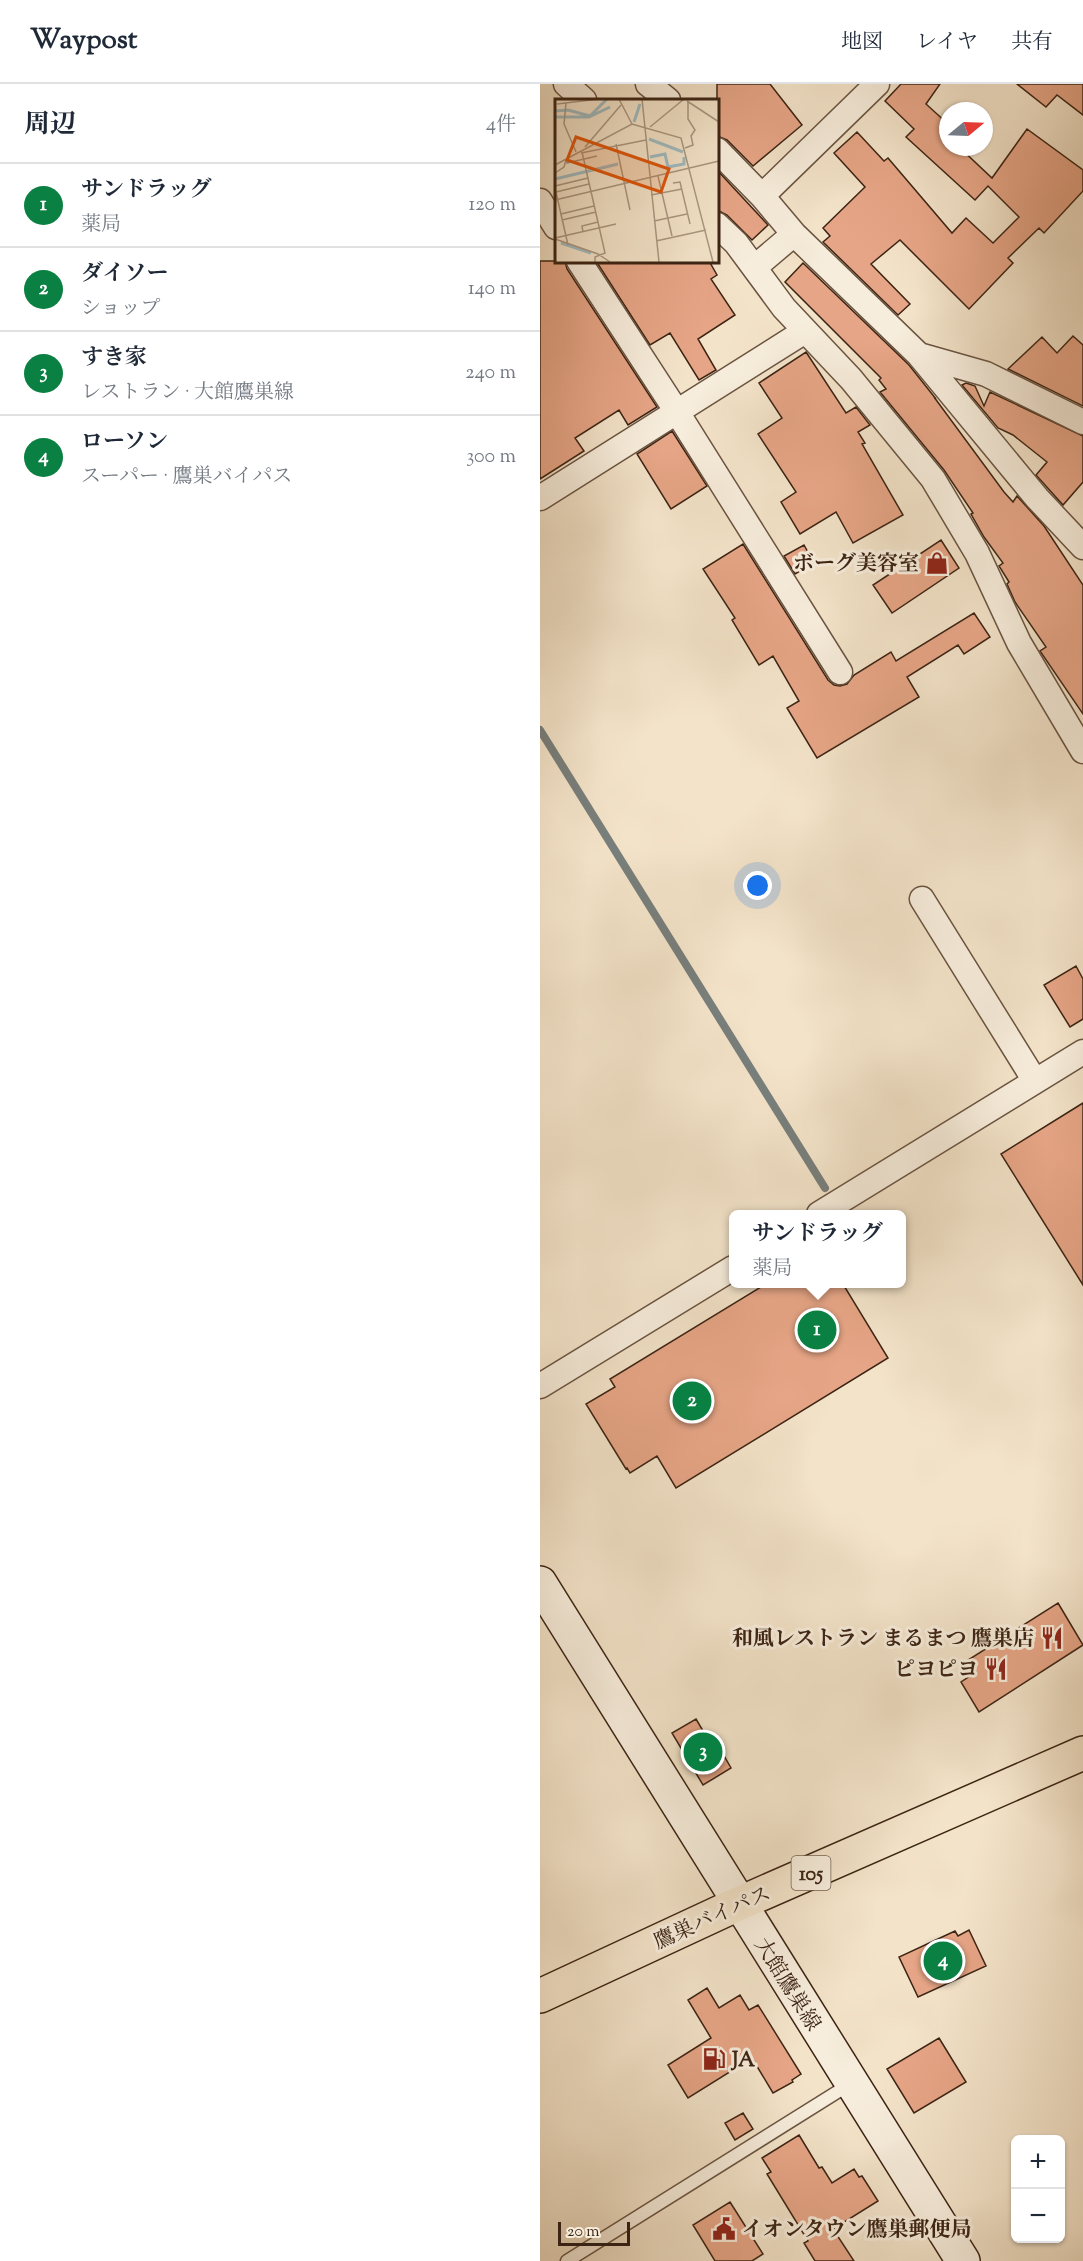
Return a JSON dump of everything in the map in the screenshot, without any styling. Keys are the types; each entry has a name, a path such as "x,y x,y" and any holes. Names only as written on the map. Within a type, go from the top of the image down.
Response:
{"highway":[{"name":"鷹巣バイパス","path":"540,1996 738,1904 1083,1753"}],"main road":[{"name":"大館鷹巣線","path":"540,1583 738,1904 963,2261"}],"street":[{"path":"566,84 583,99"},
{"path":"648,84 667,99"},
{"path":"762,196 878,84"},
{"path":"718,151 762,196 794,234 919,355 1037,498 1083,547"},
{"path":"540,201 555,224"},
{"path":"718,226 736,243 784,309 851,379 933,479 977,554 1019,643 1083,751"},
{"path":"755,267 794,234"},
{"path":"580,262 678,412 840,672"},
{"path":"540,498 805,331"},
{"path":"919,355 986,374 1083,422"},
{"path":"922,898 1035,1081"},
{"path":"827,1210 1083,1052"},
{"path":"540,1386 729,1270"}],"lane":[{"path":"567,2261 851,2084"}],"building":[{"path":"717,84 770,84 802,125 753,166 727,140 718,136"},
{"path":"901,84 940,84 926,104 939,116 939,156 969,156 992,178 1027,129 1083,170 1083,191 1044,233 1039,228 1008,258 1013,263 969,309 900,240 871,264 910,304 898,315 823,242 830,236 823,228 865,187 834,153 857,132 884,161 888,158 952,233 966,218 993,243 1019,217 988,186 975,200 906,137 914,129 885,101"},
{"path":"1017,84 1083,84 1083,115 1057,95 1046,107"},
{"path":"718,171 768,225 752,240 727,215 718,210"},
{"path":"540,261 555,261 565,262 567,269 657,407 628,425 619,410 575,438 584,451 540,479"},
{"path":"597,262 710,262 717,275 711,279 735,315 698,339 716,370 699,380 670,333 650,345"},
{"path":"803,263 909,365 1004,492 1013,502 1017,496 1044,526 1083,585 1083,714 1040,651 1046,647 1015,602 1007,584 1009,582 999,566 1003,563 984,537 971,514 973,513 944,470 880,392 886,389 879,380 881,378 785,282"},
{"path":"1073,336 1083,345 1083,406 1008,369 1042,337 1057,353"},
{"path":"806,352 846,413 856,407 870,425 858,432 865,443 862,444 903,515 853,543 836,512 800,534 781,502 796,492 758,434 782,418 759,383"},
{"path":"966,383 975,386 984,406 990,392 1083,436 1083,482 1063,505 1036,475 1047,462 1013,435 998,428 962,385"},
{"path":"672,431 707,486 671,509 637,454"},
{"path":"941,540 959,568 892,613 873,585"},
{"path":"743,544 828,680 834,685 847,684 854,675 891,652 896,661 974,613 990,637 964,654 958,645 907,677 919,697 817,758 787,708 799,701 773,656 759,665 732,620 735,618 703,569"},
{"path":"804,545 814,563 795,574 784,556"},
{"path":"1076,966 1083,979 1083,1019 1070,1027 1044,985"},
{"path":"1083,1103 1083,1285 1001,1154"},
{"path":"759,1288 845,1288 888,1358 676,1488 657,1456 630,1473 586,1404 615,1387 610,1379"},
{"path":"1058,1603 1083,1645 979,1712 961,1682 973,1674 965,1662"},
{"path":"696,1719 706,1736 711,1733 731,1768 703,1785 672,1733"},
{"path":"969,1930 986,1966 918,1997 899,1957 955,1931 958,1936"},
{"path":"707,1988 719,2008 740,1995 749,2010 758,2005 801,2074 792,2080 793,2082 773,2093 752,2058 688,2098 668,2065 711,2038 688,2000"},
{"path":"939,2038 966,2082 914,2113 887,2069"},
{"path":"743,2113 753,2129 735,2140 725,2123"},
{"path":"799,2135 819,2168 822,2167 832,2183 854,2169 859,2177 862,2176 878,2201 833,2229 854,2261 815,2261 804,2243 808,2241 767,2174 771,2172 762,2158"},
{"path":"730,2202 763,2254 752,2261 715,2261 693,2225"}],"waterway":[{"path":"540,730 825,1188"}],"place":[{"name":"ボーグ美容室","path":"937,563"},
{"name":"サンドラッグ","path":"817,1330"},
{"name":"ダイソー","path":"692,1401"},
{"name":"和風レストラン まるまつ 鷹巣店","path":"1052,1638"},
{"name":"ピヨピヨ","path":"996,1669"},
{"name":"すき家","path":"703,1752"},
{"name":"ローソン","path":"943,1961"},
{"name":"JA","path":"714,2059"},
{"name":"イオンタウン鷹巣郵便局","path":"724,2229"}]}
